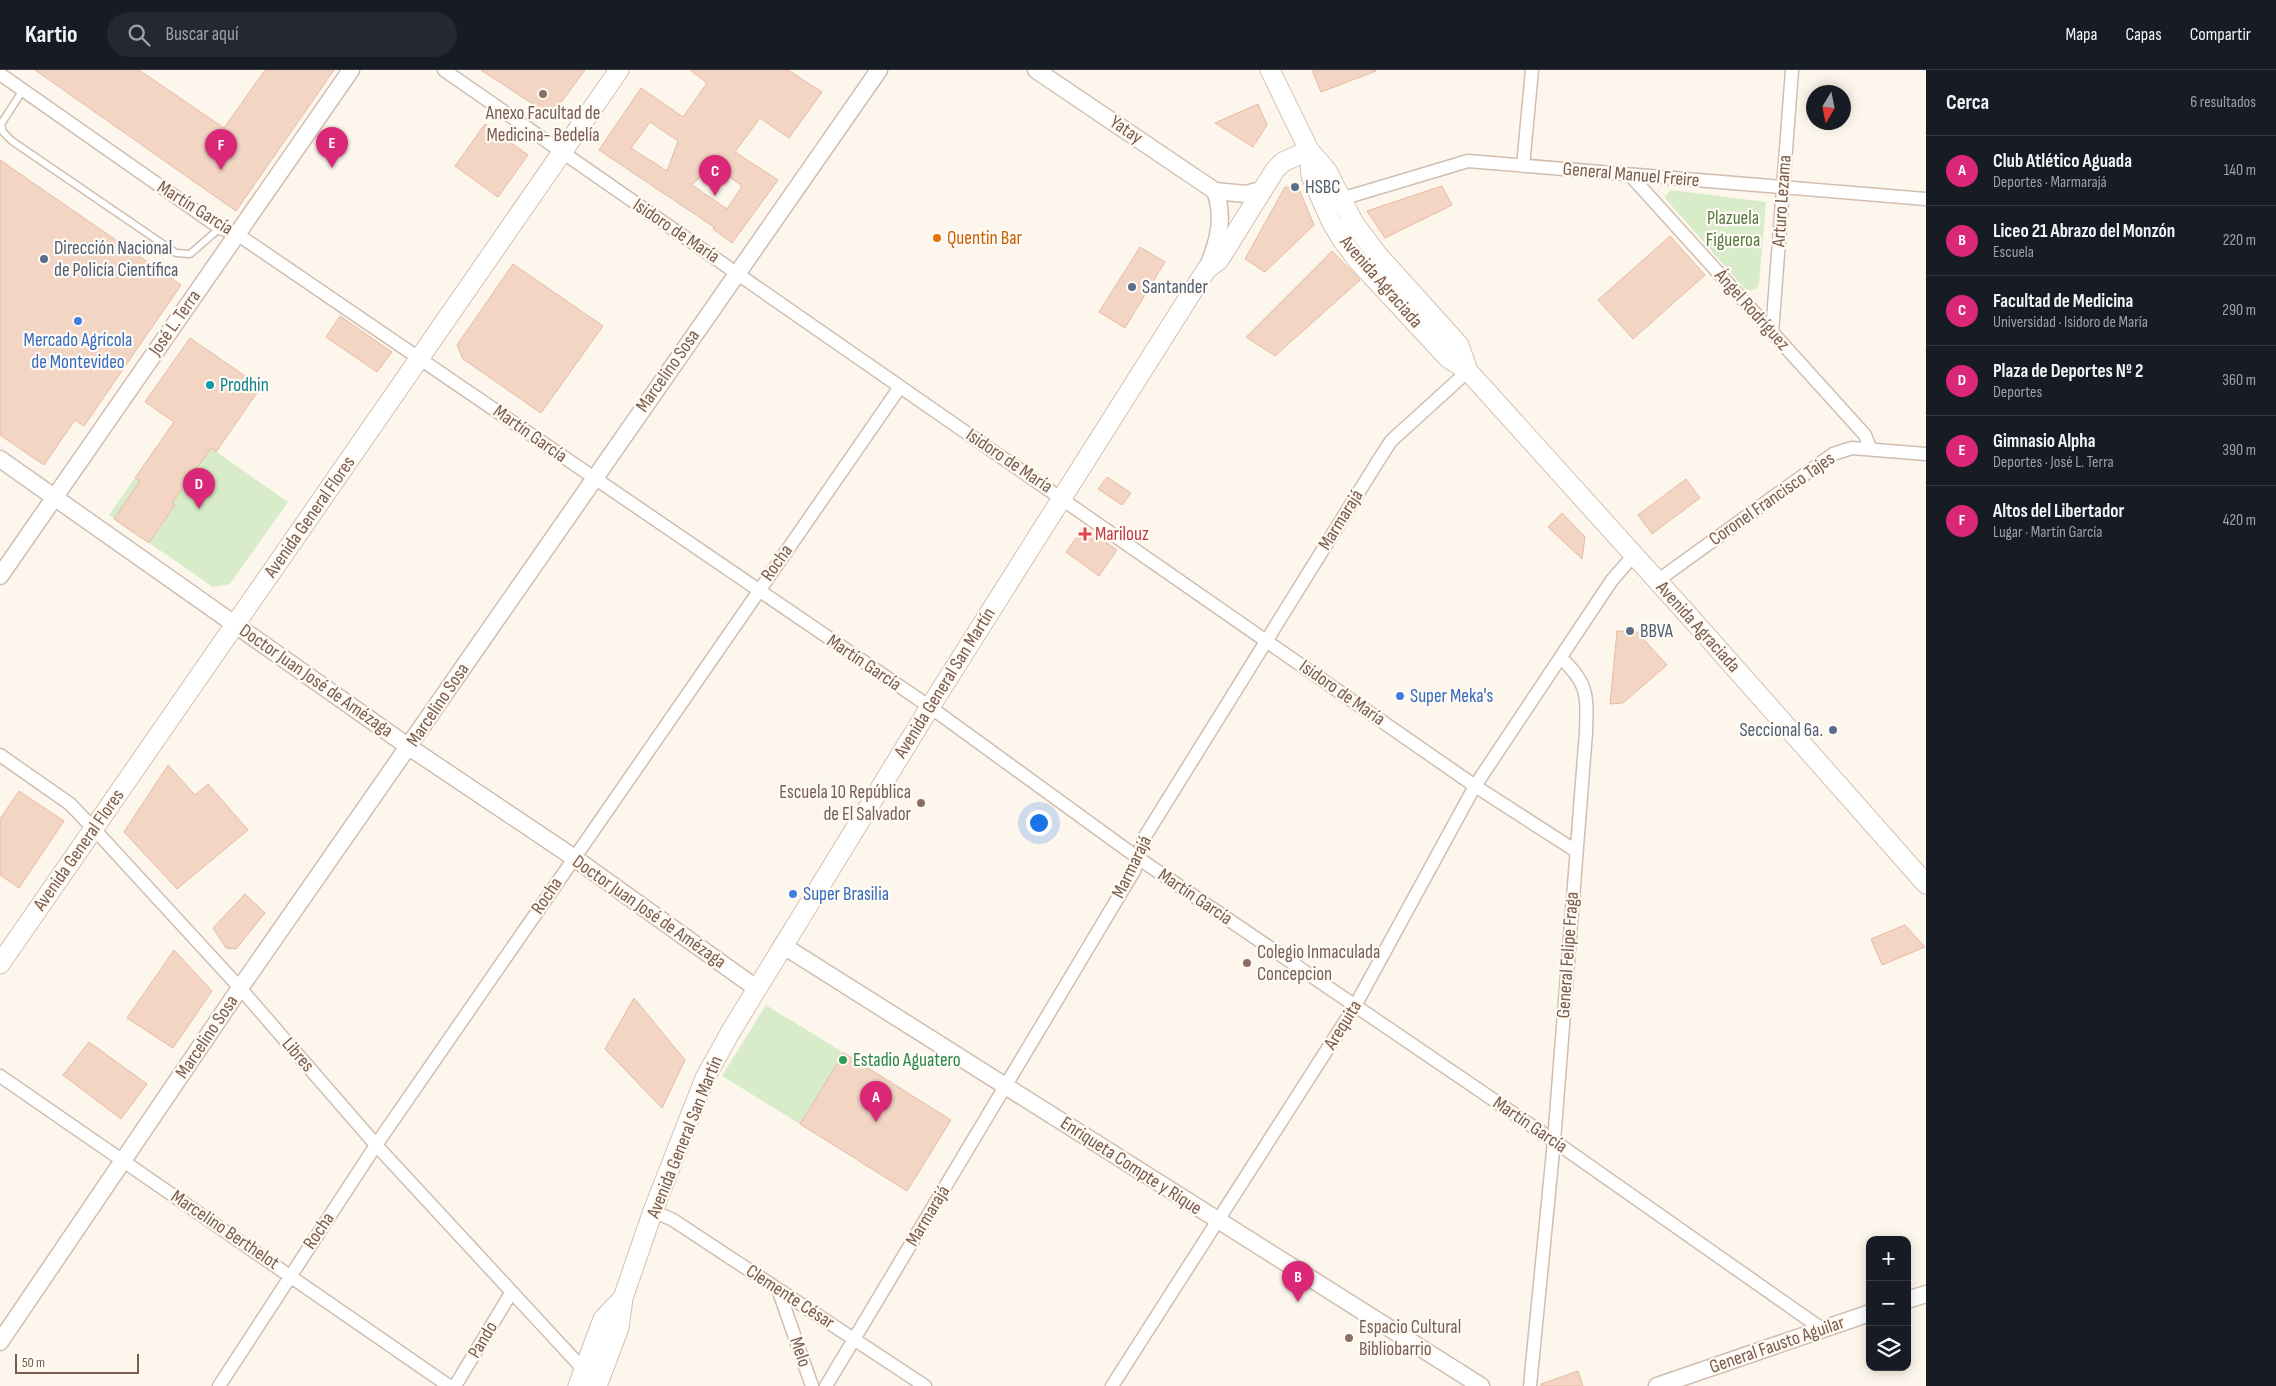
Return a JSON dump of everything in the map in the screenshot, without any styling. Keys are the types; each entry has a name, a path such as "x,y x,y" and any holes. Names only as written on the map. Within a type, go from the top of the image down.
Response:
{"main road":[{"name":"Avenida General Flores","path":"0,964 619,70"},
{"name":"Avenida Agraciada","path":"1270,70 1309,150 1327,171 1354,222 1377,254 1459,345 1468,371"},
{"name":"Avenida Agraciada","path":"1309,150 1311,176 1343,241 1358,261 1448,358 1468,371 1926,884"},
{"name":"Avenida General San Martín","path":"598,1386 620,1328 622,1298 653,1211 705,1078 756,988 1206,270 1219,260 1261,190 1283,162 1309,150"},
{"name":"Avenida General San Martín","path":"581,1378 603,1319 622,1298"}],"street":[{"name":"José L. Terra","path":"0,576 351,70"},
{"name":"Isidoro de María","path":"444,70 900,387 1062,497 1475,786 1576,852"},
{"name":"Marcelino Sosa","path":"0,1342 124,1162 240,988 879,70"},
{"name":"Yatay","path":"1036,70 1216,191 1246,194 1261,190"},
{"path":"1523,166 1532,70"},
{"name":"Arturo Lezama","path":"1772,332 1792,70"},
{"name":"Martín García","path":"2,75 220,228 237,234 930,708 1138,858 1554,1141 1822,1329"},
{"name":"General Manuel Freire","path":"1341,199 1468,161 1926,199"},
{"name":"Ángel Rodríguez","path":"1630,175 1865,436 1870,448"},
{"name":"Avenida General San Martín","path":"1206,270 1217,239 1221,209 1216,191"},
{"name":"Marmarajá","path":"826,1386 1134,871 1144,838 1391,441 1468,371"},
{"name":"Rocha","path":"219,1386 376,1145 573,857 900,387"},
{"name":"Coronel Francisco Tajes","path":"1657,581 1833,454 1852,448 1870,448 1926,454"},
{"name":"Doctor Juan José de Amézaga","path":"0,458 409,747 573,857 756,988"},
{"path":"1561,658 1612,580 1634,555"},
{"name":"Arequita","path":"1112,1386 1219,1222 1355,1006 1475,786 1561,658"},
{"name":"General Felipe Fraga","path":"1529,1385 1554,1141 1587,702 1584,686 1576,671 1561,658"},
{"name":"Libres","path":"0,755 70,804 94,829 240,988 376,1145 511,1293 581,1378"},
{"name":"Enriqueta Compte y Rique","path":"782,945 1481,1386"},
{"name":"Marcelino Berthelot","path":"0,1076 449,1386"},
{"name":"Clemente César","path":"653,1211 672,1220 924,1386"},
{"name":"Melo","path":"778,1289 812,1386"},
{"name":"Pando","path":"455,1386 511,1293"},
{"path":"1911,1299 1926,1294"},
{"name":"General Fausto Aguilar","path":"1657,1386 1866,1314"}],"lane":[{"path":"23,90 1,124 4,132 12,140 176,253 190,254 220,228"}],"green space":[{"name":"Plazuela Figueroa","path":"1671,190 1766,202 1759,284 1757,288 1746,290 1664,197"},
{"path":"174,422 288,502 230,584 213,587 109,515"},
{"path":"766,1005 844,1053 800,1124 722,1076"}],"building":[{"path":"35,70 139,70 224,128 265,70 334,70 236,211"},
{"name":"Anexo Facultad de Medicina- Bedelía","path":"481,70 585,70 551,116"},
{"path":"690,70 788,70 822,92 789,138 760,118 735,152 778,180 732,243 713,229 714,227 599,150 641,88 683,117 707,83","holes":["650,122 678,141 667,171 631,148","713,165 741,185 741,188 727,209 692,185"]},
{"path":"1312,70 1376,70 1376,71 1321,92"},
{"path":"1258,104 1267,125 1253,147 1215,123"},
{"path":"485,124 528,155 498,197 455,166"},
{"name":"Mercado Agrícola de Montevideo","path":"0,160 181,285 84,426 75,420 44,465 0,435"},
{"path":"1442,186 1452,205 1385,238 1367,211"},
{"path":"1285,187 1299,189 1314,225 1265,272 1245,259"},
{"path":"1670,236 1705,275 1633,339 1598,300"},
{"name":"Santander","path":"1140,247 1165,262 1125,328 1099,312"},
{"path":"1332,251 1360,280 1275,356 1246,337"},
{"path":"513,264 603,326 541,413 463,359 457,345"},
{"path":"340,316 392,352 377,372 326,337"},
{"path":"190,338 261,387 216,452 211,448 172,503 175,505 149,543 114,519 140,481 135,478 174,422 145,402"},
{"path":"1107,477 1131,493 1122,505 1098,489"},
{"path":"1686,479 1700,498 1652,534 1638,515"},
{"path":"1562,513 1585,537 1582,559 1548,527"},
{"path":"1084,527 1117,550 1099,576 1066,552"},
{"path":"1617,631 1637,632 1667,665 1623,703 1610,704"},
{"path":"168,765 195,795 208,784 248,830 177,889 124,832"},
{"path":"19,791 64,821 19,888 0,875 0,819"},
{"path":"245,894 265,913 236,949 226,948 213,928"},
{"path":"1905,925 1925,947 1882,965 1871,939"},
{"path":"174,950 212,991 173,1048 127,1018"},
{"path":"634,998 685,1060 662,1108 605,1049"},
{"path":"89,1042 147,1084 121,1119 63,1075"},
{"path":"844,1053 951,1120 907,1191 800,1124"},
{"path":"1578,1371 1583,1386 1541,1386 1541,1384"}],"place":[{"name":"Anexo Facultad de Medicina- Bedelía","path":"543,94"},
{"name":"Gimnasio Alpha","path":"332,168"},
{"name":"Altos del Libertador","path":"221,170"},
{"name":"HSBC","path":"1295,187"},
{"name":"Facultad de Medicina","path":"715,196"},
{"name":"Quentin Bar","path":"937,238"},
{"name":"Dirección Nacional de Policía Científica","path":"44,259"},
{"name":"Santander","path":"1132,287"},
{"name":"Mercado Agrícola de Montevideo","path":"78,321"},
{"name":"Prodhin","path":"210,385"},
{"name":"Plaza de Deportes Nº 2","path":"199,509"},
{"name":"Marilouz","path":"1085,534"},
{"name":"BBVA","path":"1630,631"},
{"name":"Super Meka's","path":"1400,696"},
{"name":"Seccional 6a.","path":"1833,730"},
{"name":"Escuela 10 República de El Salvador","path":"921,803"},
{"name":"Super Brasilia","path":"793,894"},
{"name":"Colegio Inmaculada Concepcion","path":"1247,963"},
{"name":"Estadio Aguatero","path":"843,1060"},
{"name":"Club Atlético Aguada","path":"876,1122"},
{"name":"Liceo 21 Abrazo del Monzón","path":"1298,1302"},
{"name":"Espacio Cultural Bibliobarrio","path":"1349,1338"}]}
